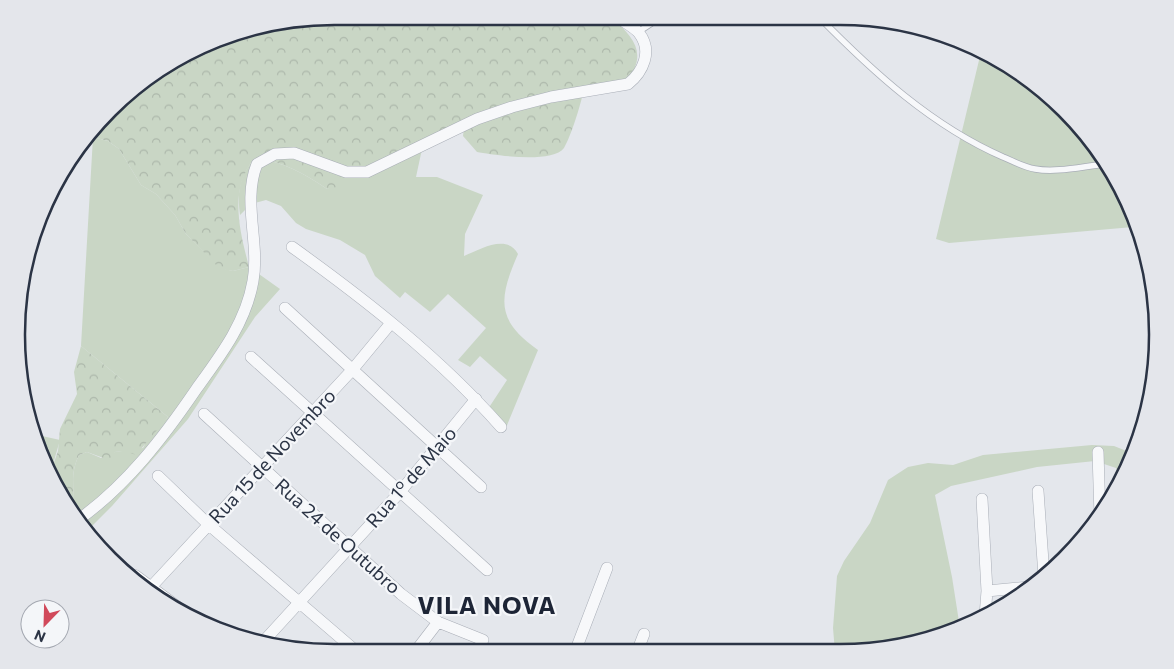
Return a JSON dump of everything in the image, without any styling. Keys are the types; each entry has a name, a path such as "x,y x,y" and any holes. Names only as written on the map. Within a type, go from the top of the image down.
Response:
{"street":[{"path":"84,516 102,503 129,477 169,429 232,338 244,316 252,288 255,258 251,185 257,164 265,157 275,154 294,153 346,172 367,172 477,119 512,107 551,97 617,88 628,84 636,78 643,66 646,53 644,42 638,32 628,25"},
{"path":"292,247 342,283 392,323 476,399 501,427"},
{"path":"284,308 481,487"},
{"name":"Rua 15 de Novembro","path":"153,585 260,466 353,369 392,323"},
{"path":"251,358 486,570"},
{"name":"Rua 1º de Maio","path":"268,636 400,492 476,399"},
{"name":"Rua 24 de Outubro","path":"204,414 351,546 401,594 438,622 483,640"},
{"path":"1098,452 1100,502"},
{"path":"158,476 208,524 347,644"},
{"path":"1038,491 1043,567"},
{"path":"982,498 987,592 986,607"},
{"path":"578,644 607,568"},
{"path":"987,592 1016,589"},
{"path":"421,644 438,622"},
{"path":"640,644 644,634"}],"lane":[{"path":"638,32 649,25"},
{"path":"827,25 902,94 963,137 992,152 1036,169 1098,165"}],"green space":[{"path":"334,25 619,25 632,39 637,54 637,62 627,82 583,93 570,136 564,148 558,153 548,156 522,157 477,152 463,136 464,128 378,172 360,180 327,189 293,169 275,162 255,158 241,183 238,211 249,267 233,271 220,269 186,234 175,215 156,194 141,185 119,149 108,141 96,138 130,102 163,77 198,57 235,41 274,31"},
{"path":"979,59 994,66 1028,89 1072,130 1108,180 1130,227 949,243 936,239"},
{"path":"96,138 108,141 119,149 141,185 156,194 175,215 186,234 220,268 233,271 249,267 280,289 255,317 188,419 112,506 92,526 73,500 73,477 79,455 87,452 101,458 115,452 143,448 149,437 168,417 81,346 93,141"},
{"path":"422,149 416,177 437,177 483,195 465,234 464,256 485,247 500,244 513,248 518,254 507,283 505,307 514,329 538,350 505,430 488,409 507,380 480,356 470,367 458,360 486,328 448,294 430,312 405,292 400,298 375,276 365,255 340,240 306,229 296,223 281,206 266,200 251,204 240,215 240,185 245,171 255,158 275,162 293,169 327,189"},
{"path":"81,346 168,417 136,455 125,451 115,452 109,460 87,452 79,455 73,477 73,500 54,463 58,451 60,429 77,394 74,372"},
{"path":"42,436 60,440 53,463"},
{"path":"1092,445 1114,446 1126,451 1117,471 1116,468 1095,461 1037,467 951,486 935,495 959,620 939,628 900,638 834,644 833,628 837,576 844,561 870,523 888,480 908,467 928,463 953,465 983,455"}],"district":[{"name":"VILA NOVA","path":"487,606"}]}
